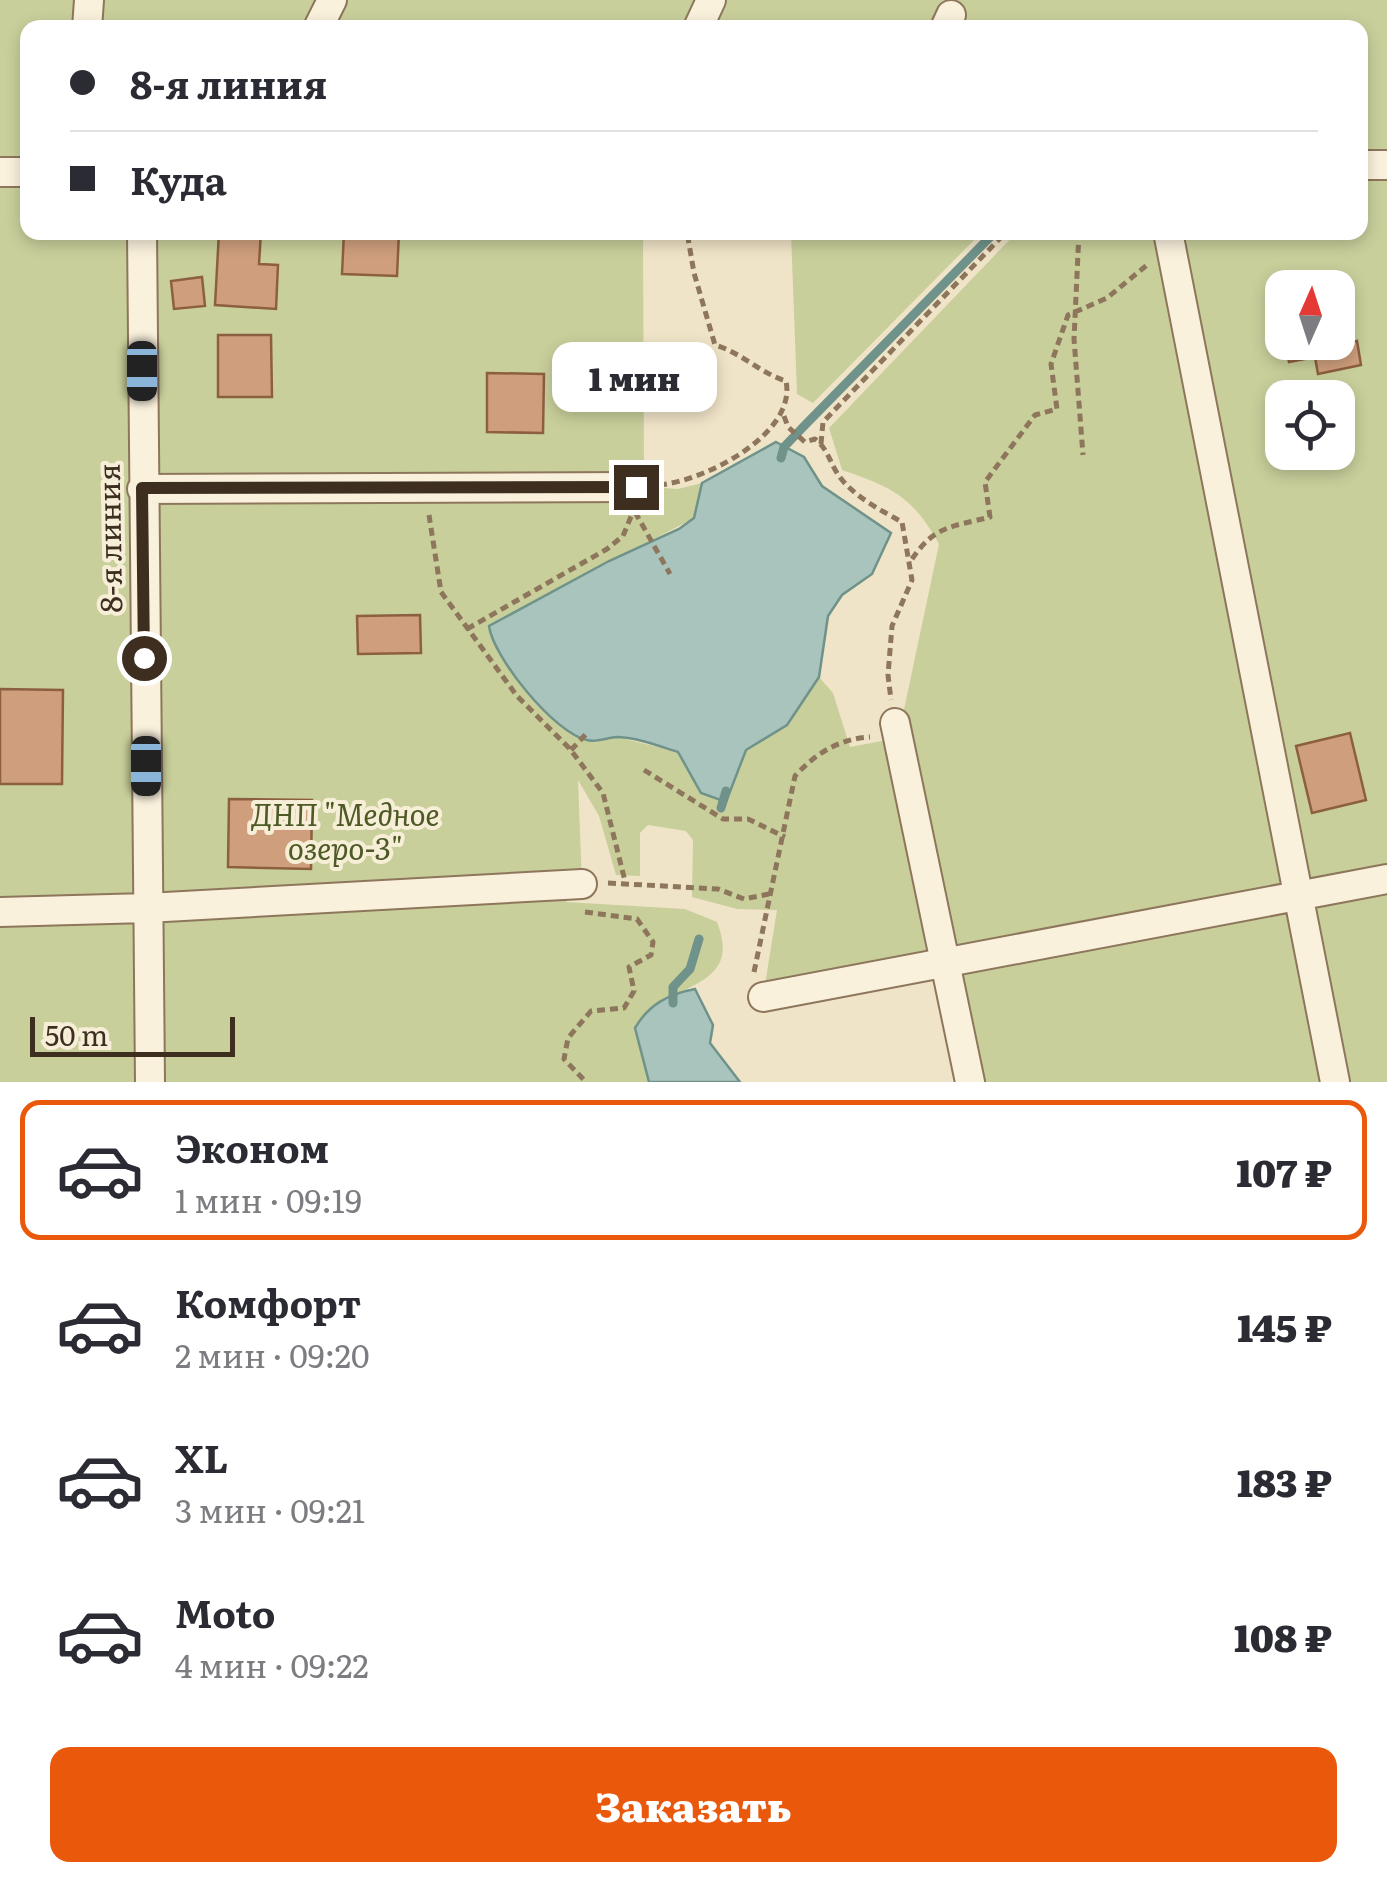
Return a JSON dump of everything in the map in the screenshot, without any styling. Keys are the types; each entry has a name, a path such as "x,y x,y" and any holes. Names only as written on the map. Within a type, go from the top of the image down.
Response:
{"street":[{"name":"8-я линия","path":"142,240 150,1082"},
{"path":"1169,240 1334,1082"},
{"path":"142,488 623,488"},
{"path":"896,728 970,1082"},
{"path":"763,997 1387,878"},
{"path":"0,912 586,891"}],"path":[{"path":"623,488 677,484 711,471 784,416 790,398 786,381 770,376 743,354 715,345 694,274 689,240"},
{"path":"757,961 769,894 786,838 795,776 811,758 842,742 896,728 888,675 892,626 912,580 912,560 902,522 838,476 821,444 824,422 998,240"},
{"path":"1079,240 1076,312 1083,455"},
{"path":"912,560 926,538 944,528 990,518 986,482 1035,415 1057,409 1051,364 1068,315 1107,298 1167,240"},
{"path":"784,416 788,427 805,442 821,444"},
{"path":"429,488 429,535 441,592 517,696 571,750 603,793 626,885"},
{"path":"623,488 670,574"},
{"path":"467,629 582,567 623,536 633,516 623,488"},
{"path":"571,750 588,732"},
{"path":"644,770 723,818 748,818 786,838"},
{"path":"586,1082 564,1059 568,1038 591,1012 624,1008 634,991 630,968 651,955 653,942 637,920 584,912 586,891 626,885 718,889 744,898 769,894"}],"green space":[{"name":"ДНП \"Медное озеро-3\"","path":"0,0 1387,0 1387,1082 970,1082 945,965 763,997 777,910 737,909 692,897 693,840 686,831 648,825 640,833 640,876 616,875 599,816 578,780 582,884 566,902 685,909 717,922 723,945 720,962 711,974 664,1001 635,1028 649,1082 0,1082","holes":["20,20 1368,20 1368,240 1009,240 829,428 842,470 900,496 920,515 939,544 898,738 850,747 833,693 819,677 787,725 746,750 701,793 678,752 617,737 588,741 489,626 694,518 702,483 678,489 637,486 644,470 643,240 20,240"]},
{"path":"791,240 974,240 813,403 797,394"}],"water":[{"path":"776,442 804,457 822,486 891,533 872,574 842,595 828,616 819,677 787,725 746,750 726,802 701,793 678,752 626,738 587,740 558,724 513,674 489,626 609,561 679,529 694,518 702,483"},
{"path":"695,989 713,1025 710,1043 740,1082 649,1082 635,1028 661,1001"}],"building":[{"path":"219,240 260,240 259,264 278,265 276,309 215,305"},
{"path":"344,240 399,240 397,276 342,274"},
{"path":"202,277 205,306 174,309 171,281"},
{"path":"218,335 271,335 272,397 218,397"},
{"path":"1355,341 1361,365 1318,374 1316,360 1355,360"},
{"path":"487,373 544,374 543,433 487,432"},
{"path":"420,615 421,653 358,654 357,616"},
{"path":"0,689 63,690 62,784 0,784"},
{"path":"1350,733 1366,800 1312,813 1296,746"},
{"path":"229,799 312,800 311,869 228,867"}],"waterway":[{"path":"781,458 784,447 987,240"},
{"path":"721,808 726,791"},
{"path":"673,1003 673,987 690,969 699,939"}],"route":[{"path":"144,658 142,488 636,487"}]}
